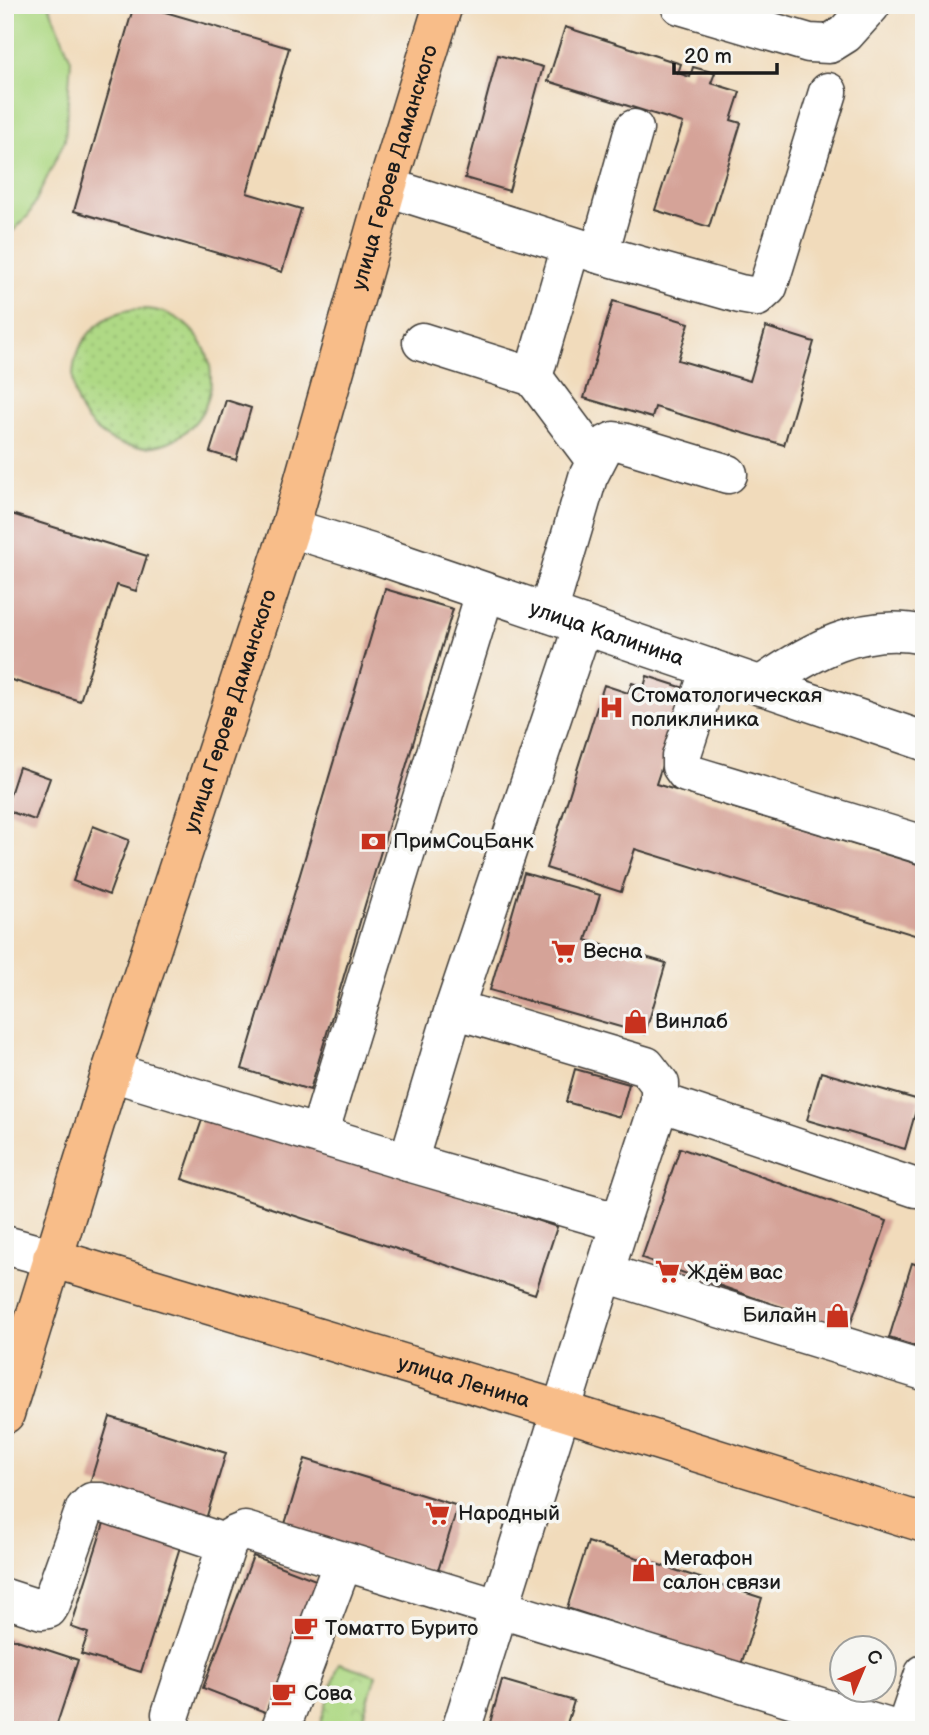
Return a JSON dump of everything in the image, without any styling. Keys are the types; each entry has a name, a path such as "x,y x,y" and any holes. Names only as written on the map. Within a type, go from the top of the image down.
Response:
{"main road":[{"name":"улица Героев Даманского","path":"5,1414 111,1072 290,528 387,187 443,5"},
{"name":"улица Ленина","path":"52,1258 563,1410 924,1523"}],"street":[{"path":"680,5 809,43 829,44 845,34 871,5"},
{"path":"387,187 585,250 740,294 757,296 768,287 828,92"},
{"path":"533,377 634,129"},
{"path":"422,342 533,377 595,460"},
{"path":"548,612 588,477 604,446 614,441 728,474"},
{"name":"улица Калинина","path":"290,528 548,612 924,741"},
{"path":"319,1134 485,593"},
{"path":"408,1162 454,1009 583,625"},
{"path":"760,686 832,643 860,634 890,630 924,635"},
{"path":"710,668 681,757 681,766 686,773 924,845"},
{"path":"454,1009 646,1066 660,1084 660,1102 461,1730"},
{"path":"111,1072 620,1223"},
{"path":"660,1102 916,1188"},
{"name":"улица Ленина","path":"5,1245 52,1258"},
{"path":"605,1273 924,1371"},
{"path":"5,1598 42,1610 48,1609 85,1509 92,1502 101,1502 227,1544"},
{"path":"171,1714 227,1544 233,1536 245,1531 896,1730"},
{"path":"280,1730 342,1562"},
{"path":"905,1730 924,1674"}],"green space":[{"path":"5,5 49,5 71,60 65,140 29,215 5,239"},
{"path":"142,309 169,314 191,329 206,351 211,378 206,405 191,427 169,442 142,447 115,442 93,427 78,405 73,378 78,351 93,329 115,314"},
{"path":"339,1663 376,1675 359,1730 318,1730"}],"building":[{"path":"134,5 289,48 247,193 301,209 282,272 74,211"},
{"path":"565,27 681,64 678,73 690,77 693,67 715,73 711,83 740,92 731,120 741,123 709,227 655,210 683,123 548,81"},
{"path":"498,55 543,67 509,191 465,178"},
{"path":"613,301 689,323 678,360 750,381 766,327 814,342 784,445 655,407 652,418 584,398"},
{"path":"226,400 251,408 236,460 210,452"},
{"path":"5,512 147,556 136,591 117,585 80,701 5,678"},
{"path":"385,589 453,609 310,1090 242,1069"},
{"path":"647,676 687,689 656,784 924,866 924,938 635,849 621,892 546,868 604,685 628,693 632,683 644,687"},
{"path":"19,767 50,778 35,820 5,810"},
{"path":"93,826 129,840 109,895 73,881"},
{"name":"Весна","path":"524,873 600,895 586,940 666,963 645,1034 490,990"},
{"path":"575,1069 629,1084 620,1117 566,1102"},
{"path":"821,1072 919,1100 905,1149 807,1120"},
{"path":"205,1111 557,1227 535,1294 182,1179"},
{"path":"680,1148 887,1221 848,1331 642,1258"},
{"path":"912,1263 924,1267 924,1349 889,1338"},
{"path":"110,1417 226,1453 206,1519 90,1483"},
{"path":"305,1459 458,1506 437,1574 284,1527"},
{"path":"104,1523 180,1547 141,1672 81,1654 88,1633 71,1627"},
{"path":"588,1542 762,1598 741,1665 567,1608"},
{"path":"253,1556 321,1582 270,1714 203,1688"},
{"path":"5,1636 78,1660 55,1730 5,1730"},
{"path":"502,1680 574,1701 565,1730 488,1730"}],"place":[{"name":"Стоматологическая поликлиника","path":"611,707"},
{"name":"ПримСоцБанк","path":"373,841"},
{"name":"Весна","path":"563,951"},
{"name":"Винлаб","path":"635,1021"},
{"name":"Ждём вас","path":"667,1272"},
{"name":"Билайн","path":"837,1315"},
{"name":"Народный","path":"438,1513"},
{"name":"Мегафон салон связи","path":"643,1570"},
{"name":"Томатто Бурито","path":"305,1628"},
{"name":"Сова","path":"284,1693"}]}
